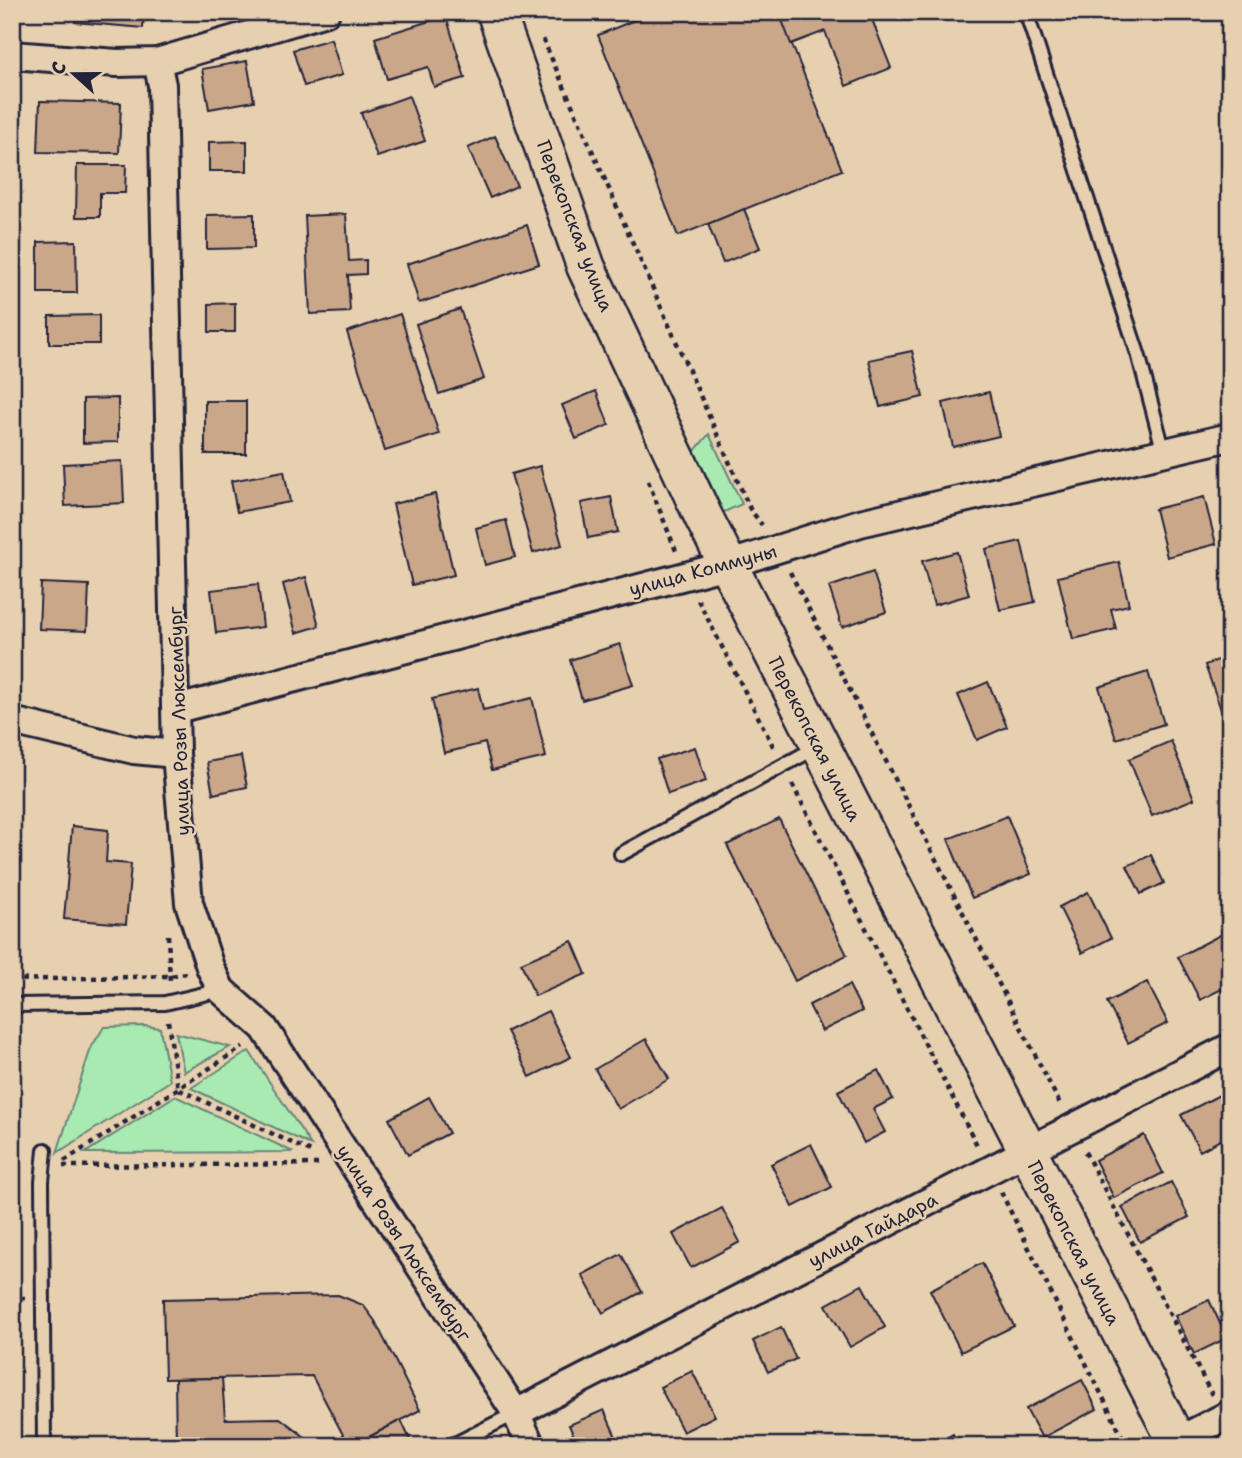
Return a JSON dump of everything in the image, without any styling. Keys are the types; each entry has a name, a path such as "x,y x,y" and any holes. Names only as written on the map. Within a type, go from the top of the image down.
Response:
{"street":[{"path":"12,55 117,64 157,62 326,12"},
{"name":"Перекопская улица","path":"496,12 586,267 727,565 1174,1444"},
{"name":"улица Розы Люксембург","path":"157,62 162,85 176,754 189,903 216,979 264,1028 516,1413 531,1446"},
{"name":"улица Коммуны","path":"177,709 727,565 860,523 1230,437"},
{"path":"12,721 134,750 176,754"},
{"name":"улица Гайдара","path":"516,1413 1230,1047"},
{"path":"1174,1444 1227,1416"}],"lane":[{"path":"1026,12 1139,357 1164,453"},
{"path":"621,855 819,746"},
{"path":"12,1005 165,1003 216,979"},
{"path":"44,1446 42,1182 45,1150"},
{"path":"451,1446 516,1413"}],"path":[{"path":"538,26 750,509 779,550 1072,1128 1227,1416"},
{"path":"168,924 171,976 165,1003 178,1089"},
{"path":"12,980 171,976 216,979"},
{"path":"243,1047 55,1166 334,1163"},
{"path":"178,1089 322,1158"}],"green space":[{"path":"709,434 742,504 722,513 693,453"},
{"path":"104,1027 160,1028 170,1081 57,1153 91,1048"},
{"path":"176,1033 230,1047 184,1072"},
{"path":"249,1051 311,1145 191,1088"},
{"path":"175,1096 293,1152 85,1153"}],"building":[{"path":"76,12 144,12 143,28 75,22"},
{"path":"654,12 779,12 842,170 678,236 598,35"},
{"path":"779,12 869,12 891,68 846,86 825,31 791,44"},
{"path":"446,16 465,78 434,87 428,67 387,79 375,38"},
{"path":"331,39 342,75 304,86 293,50"},
{"path":"247,61 254,101 209,109 202,69"},
{"path":"409,96 425,141 377,157 361,113"},
{"path":"40,101 121,103 119,153 38,152"},
{"path":"495,136 517,186 490,198 468,148"},
{"path":"247,141 247,171 209,171 209,142"},
{"path":"77,165 126,165 125,193 100,193 100,217 76,217"},
{"path":"744,209 760,248 723,263 708,224"},
{"path":"254,214 254,248 207,249 207,215"},
{"path":"346,214 349,261 366,260 366,274 348,275 350,312 310,314 305,216"},
{"path":"527,225 539,264 419,303 407,264"},
{"path":"76,241 77,293 38,293 38,242"},
{"path":"235,303 235,332 209,332 209,304"},
{"path":"460,309 484,379 439,394 416,324"},
{"path":"400,314 439,434 385,451 347,332"},
{"path":"99,315 99,344 49,344 49,316"},
{"path":"912,351 923,397 880,407 869,360"},
{"path":"596,391 609,425 576,439 562,405"},
{"path":"989,392 999,436 953,447 943,403"},
{"path":"118,398 118,442 83,443 83,399"},
{"path":"205,401 246,401 246,454 205,454"},
{"path":"122,461 124,503 65,506 63,464"},
{"path":"540,466 562,545 533,553 511,474"},
{"path":"284,471 290,502 237,512 231,481"},
{"path":"435,494 454,575 412,585 393,504"},
{"path":"611,497 618,532 588,538 581,503"},
{"path":"1204,497 1216,544 1167,557 1155,509"},
{"path":"506,520 515,557 485,565 476,528"},
{"path":"1021,541 1035,602 1000,610 986,549"},
{"path":"957,552 969,595 934,605 922,561"},
{"path":"1119,562 1129,605 1111,609 1116,629 1073,639 1058,577"},
{"path":"873,572 886,612 842,627 829,587"},
{"path":"306,577 319,626 296,633 283,584"},
{"path":"41,583 89,585 87,631 39,629"},
{"path":"258,584 263,627 216,633 211,590"},
{"path":"620,644 633,685 582,700 570,660"},
{"path":"1230,655 1230,712 1223,715 1205,665"},
{"path":"1148,672 1164,724 1116,739 1099,687"},
{"path":"988,682 1007,727 977,740 958,695"},
{"path":"478,688 483,710 532,698 546,757 492,770 485,743 444,753 432,699"},
{"path":"1171,741 1194,799 1152,816 1129,759"},
{"path":"695,747 706,781 668,794 657,759"},
{"path":"241,756 247,787 213,794 207,762"},
{"path":"1007,816 1031,874 972,898 948,839"},
{"path":"779,819 847,955 795,981 727,845"},
{"path":"72,826 108,830 106,862 131,864 126,924 64,919"},
{"path":"1151,855 1164,883 1141,894 1127,866"},
{"path":"1088,892 1111,938 1082,953 1059,907"},
{"path":"1230,930 1230,985 1200,1000 1178,957"},
{"path":"572,941 586,974 535,996 521,963"},
{"path":"1147,982 1168,1023 1128,1043 1107,1002"},
{"path":"849,985 862,1011 822,1031 809,1005"},
{"path":"548,1011 571,1057 530,1077 507,1031"},
{"path":"646,1039 669,1079 618,1109 595,1069"},
{"path":"878,1070 893,1099 873,1109 885,1132 864,1143 838,1091"},
{"path":"1229,1090 1230,1135 1200,1151 1181,1115"},
{"path":"429,1097 449,1133 408,1155 389,1119"},
{"path":"1144,1135 1163,1173 1114,1198 1095,1160"},
{"path":"811,1144 832,1187 793,1207 771,1164"},
{"path":"1171,1182 1189,1217 1140,1242 1122,1207"},
{"path":"722,1208 740,1242 691,1268 673,1234"},
{"path":"621,1254 642,1292 603,1313 582,1275"},
{"path":"982,1263 1014,1326 961,1352 930,1290"},
{"path":"862,1285 885,1327 850,1347 826,1305"},
{"path":"338,1295 363,1305 375,1321 420,1410 352,1446 349,1446 312,1376 165,1379 163,1299"},
{"path":"1209,1300 1227,1338 1194,1354 1175,1316"},
{"path":"781,1327 796,1359 768,1372 753,1341"},
{"path":"13,1328 15,1446 12,1446"},
{"path":"692,1371 715,1416 683,1432 660,1387"},
{"path":"222,1378 225,1419 280,1418 305,1437 310,1446 176,1446 175,1379"},
{"path":"1082,1380 1097,1409 1042,1438 1026,1409"},
{"path":"604,1410 620,1446 578,1446 569,1425"},
{"path":"401,1420 413,1446 376,1446 371,1436"},
{"path":"953,1434 959,1446 930,1446"}]}
